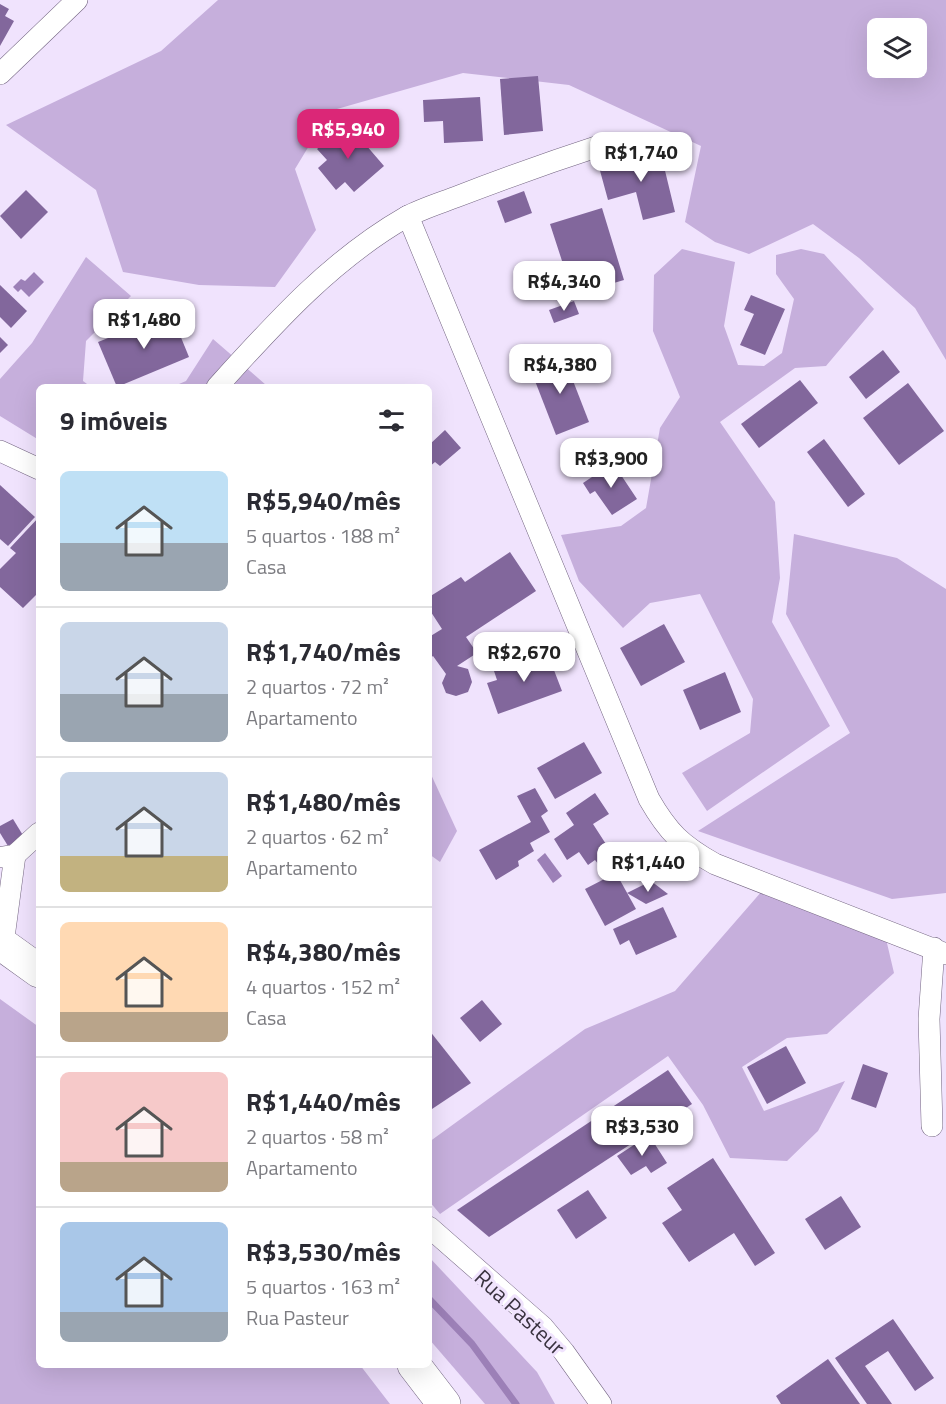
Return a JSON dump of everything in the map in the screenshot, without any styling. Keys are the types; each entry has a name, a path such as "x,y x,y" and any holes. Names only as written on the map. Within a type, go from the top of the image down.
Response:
{"highway":[{"path":"2,944 36,969"},
{"path":"416,1368 444,1404"}],"street":[{"path":"0,74 77,0"},
{"path":"220,384 275,322 324,276 373,237 408,216 505,177 602,145"},
{"path":"408,216 649,799 663,822 686,848 715,864 942,948 929,1019 932,1126"},
{"path":"0,451 36,468"},
{"path":"2,944 8,856 36,835"},
{"name":"Rua Pasteur","path":"432,1230 543,1327 601,1404"}],"shaded area":[{"path":"218,0 946,0 946,360 915,308 859,258 813,224 749,254 715,242 685,222 701,146 569,85 463,73 330,111 295,169 316,230 275,287 199,285 123,272 96,190 6,125 161,51"},
{"path":"682,249 735,262 724,326 738,365 764,366 782,353 794,299 776,274 776,255 801,249 824,254 874,309 826,366 795,368 720,422 775,502 780,578 772,622 830,726 707,811 682,773 750,733 753,699 700,594 650,603 623,628 579,581 561,535 621,526 646,508 660,428 680,397 653,331 654,275"},
{"path":"86,257 131,296 86,341 83,381 87,384 36,384 36,438 0,416 0,379 32,343"},
{"path":"34,272 44,282 29,297 21,289 18,292 13,287 21,279 25,281"},
{"path":"213,339 266,384 179,384 186,381"},
{"path":"794,534 897,558 946,589 946,893 892,899 698,831 850,733 786,614"},
{"path":"432,777 457,831 440,862 432,856"},
{"path":"545,853 562,876 553,883 537,860"},
{"path":"762,891 886,939 894,973 827,1034 787,1038 742,1067 764,1111 845,1081 818,1131 787,1161 730,1158 703,1105 668,1056 440,1214 432,1205 432,1140 585,1029 675,991"},
{"path":"0,999 36,1025 36,1368 362,1368 390,1404 0,1404"},
{"path":"432,1260 537,1372 555,1404 485,1404 432,1342"}],"building":[{"path":"0,4 9,9 5,16 14,21 0,46"},
{"path":"538,76 543,131 504,135 500,79"},
{"path":"480,97 483,141 444,143 443,121 424,122 423,100"},
{"path":"347,123 384,166 354,192 345,182 336,190 318,168 327,160 317,149"},
{"path":"660,150 675,212 643,220 636,192 608,200 599,167"},
{"path":"26,190 48,212 21,239 0,216"},
{"path":"524,191 532,213 505,223 497,201"},
{"path":"602,208 624,280 563,298 553,267 563,264 550,224"},
{"path":"0,285 27,311 11,328 0,317"},
{"path":"751,295 785,309 765,355 740,345 754,314 744,310"},
{"path":"574,301 579,314 554,323 549,310"},
{"path":"171,313 189,357 124,384 116,384 98,342"},
{"path":"0,337 8,345 0,353"},
{"path":"883,350 900,372 866,399 849,377"},
{"path":"563,355 589,422 556,435 530,368"},
{"path":"800,380 818,403 759,448 741,424"},
{"path":"908,383 944,431 899,465 863,418"},
{"path":"445,430 461,448 440,466 435,462 432,464 432,442"},
{"path":"824,439 865,494 848,507 807,452"},
{"path":"613,463 637,499 612,515 595,491 590,494 583,483"},
{"path":"0,485 35,517 8,546 0,539"},
{"path":"36,520 36,595 23,608 0,587 0,569 16,553 10,548"},
{"path":"510,552 536,591 466,637 477,653 457,666 468,669 472,682 468,692 456,696 446,693 442,683 446,674 432,657 432,635 442,629 432,614 432,595 461,577 465,582"},
{"path":"664,624 685,662 641,686 620,648"},
{"path":"547,652 562,691 498,714 487,683 497,680 494,671"},
{"path":"725,672 741,712 700,730 683,690"},
{"path":"584,742 602,773 555,799 537,768"},
{"path":"535,788 548,811 541,816 550,832 530,843 534,851 518,861 519,866 496,880 479,850 531,822 517,796"},
{"path":"595,793 609,814 593,824 613,855 599,865 595,860 588,865 579,852 567,860 554,839 574,825 566,813"},
{"path":"13,819 24,837 8,846 0,833 0,826"},
{"path":"616,873 636,909 605,926 585,889"},
{"path":"651,881 668,894 646,904 627,893"},
{"path":"663,907 677,937 636,955 629,940 620,945 613,929"},
{"path":"482,1000 502,1024 480,1042 460,1018"},
{"path":"432,1034 471,1083 432,1109"},
{"path":"786,1046 806,1083 767,1104 747,1067"},
{"path":"863,1064 888,1073 876,1108 851,1099"},
{"path":"668,1070 692,1104 489,1237 457,1210"},
{"path":"649,1135 667,1163 651,1173 646,1166 631,1175 617,1156"},
{"path":"713,1158 775,1253 755,1266 734,1233 689,1262 662,1223 682,1210 667,1188"},
{"path":"588,1190 607,1218 576,1239 557,1210"},
{"path":"841,1196 861,1227 825,1250 805,1219"},
{"path":"893,1319 934,1378 915,1391 888,1351 865,1366 892,1404 867,1404 835,1358"},
{"path":"828,1359 860,1404 781,1404 776,1396"}],"waterway":[{"path":"432,1302 472,1344 516,1404"}]}
